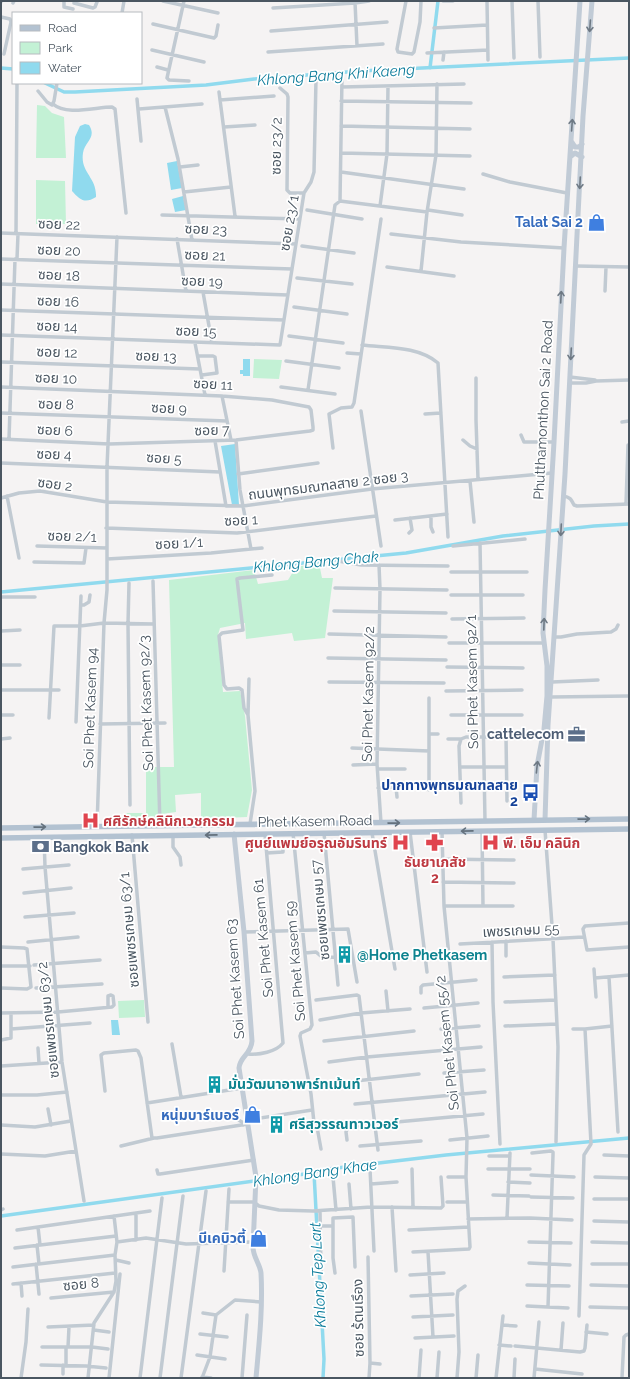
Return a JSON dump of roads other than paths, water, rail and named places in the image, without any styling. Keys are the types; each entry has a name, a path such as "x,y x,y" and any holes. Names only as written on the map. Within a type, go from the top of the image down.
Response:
{"main road":[{"name":"Phutthamonthon Sai 2 Road","path":"534,820 537,766 544,729 547,696 544,620 567,193 576,52 581,1"},
{"name":"Phutthamonthon Sai 2 Road","path":"545,820 546,775 570,380 582,144 592,1"},
{"path":"571,141 576,147 579,147 582,144"},
{"path":"570,157 575,153 582,156"},
{"path":"544,641 554,638"},
{"name":"Phet Kasem Road","path":"1,828 629,819"},
{"path":"534,820 534,830"},
{"path":"545,820 545,830"},
{"path":"432,822 433,832"},
{"path":"93,836 95,826"},
{"name":"Phet Kasem Road","path":"1,838 629,828"},
{"name":"Soi Phet Kasem 63","path":"234,834 244,932 252,1041 251,1050 240,1064 246,1123 256,1177 252,1242 254,1255 261,1274 259,1350 256,1378"}],"street":[{"path":"64,1 64,7 72,11 74,2 93,8 95,7 96,2"},
{"path":"122,12 124,1"},
{"path":"162,1 183,3 218,13"},
{"path":"273,8 369,1"},
{"path":"406,1 396,49 398,52 409,54 414,52 420,22 421,1 418,1"},
{"path":"443,1 453,1"},
{"path":"487,1 488,60"},
{"path":"512,1 514,58"},
{"path":"538,1 540,57"},
{"path":"355,2 357,46"},
{"path":"183,3 167,78 168,80 189,81"},
{"path":"1,17 10,19 11,22 4,54"},
{"path":"271,30 386,22"},
{"path":"153,24 214,38 216,36 218,25"},
{"path":"434,28 487,25"},
{"path":"268,52 383,44"},
{"path":"152,50 204,62"},
{"path":"427,53 488,50"},
{"path":"443,60 444,52"},
{"path":"157,67 168,70"},
{"path":"340,201 342,77"},
{"name":"ซอย 23/1","path":"278,346 281,343 304,193 311,182 314,172 316,78"},
{"path":"9,439 17,234 17,84"},
{"path":"53,104 57,84"},
{"path":"421,271 427,211 436,155 437,84"},
{"path":"342,87 464,84"},
{"path":"380,206 387,154 388,86"},
{"name":"ซอย 23/2","path":"280,88 288,95 287,190 289,193 304,193"},
{"path":"38,91 49,104 53,104 59,109 66,111 109,107 115,109 126,213"},
{"path":"219,92 235,216"},
{"path":"220,100 274,96"},
{"path":"138,99 141,141"},
{"path":"341,101 471,103"},
{"path":"139,109 202,104"},
{"path":"165,107 180,167 192,240"},
{"path":"224,127 255,125"},
{"path":"341,126 470,129"},
{"path":"341,153 470,156"},
{"path":"180,167 198,165"},
{"path":"341,172 464,189"},
{"path":"484,174 510,182 567,193"},
{"path":"184,192 231,187"},
{"path":"308,390 314,340 335,205 340,201 462,215"},
{"path":"307,210 362,219"},
{"path":"162,215 300,219"},
{"path":"333,448 329,414 338,409 354,405 381,220"},
{"name":"ซอย 22","path":"1,234 116,237"},
{"path":"391,234 461,242 564,248"},
{"name":"ซอย 23","path":"116,237 296,244"},
{"name":"Soi Phet Kasem 94","path":"95,826 104,623 107,590 107,467 116,237"},
{"path":"177,239 186,291"},
{"path":"302,246 354,253"},
{"name":"ซอย 20","path":"1,258 116,262"},
{"name":"ซอย 21","path":"116,262 292,269"},
{"path":"576,266 629,267"},
{"path":"387,267 454,276"},
{"path":"606,267 606,291"},
{"path":"297,278 352,284"},
{"name":"ซอย 18","path":"1,284 115,288"},
{"name":"ซอย 19","path":"115,288 288,295"},
{"path":"202,292 212,343"},
{"path":"294,307 347,314"},
{"name":"ซอย 16","path":"1,310 284,320"},
{"name":"ซอย 14","path":"1,335 112,339"},
{"path":"289,336 343,343"},
{"name":"ซอย 15","path":"112,339 278,346"},
{"path":"196,343 205,395"},
{"path":"362,345 424,353 438,363 448,537"},
{"path":"347,353 361,354"},
{"path":"198,356 213,356 216,364 217,373 202,375"},
{"path":"286,361 338,368"},
{"name":"ซอย 12","path":"1,362 111,365"},
{"name":"ซอย 13","path":"111,365 200,368"},
{"path":"476,378 478,479"},
{"path":"570,380 629,380"},
{"name":"ซอย 10","path":"1,387 111,391"},
{"path":"281,387 336,394"},
{"name":"ซอย 11","path":"111,391 222,396 278,401 308,406 311,410 313,427"},
{"path":"222,396 231,440"},
{"path":"361,411 380,546"},
{"name":"ซอย 8","path":"1,413 110,416"},
{"path":"425,414 442,413"},
{"name":"ซอย 9","path":"110,416 227,421"},
{"path":"622,422 629,421"},
{"name":"ซอย 7","path":"109,444 236,440 310,431 313,430 313,427"},
{"path":"521,435 524,442 554,442"},
{"name":"ซอย 6","path":"1,439 109,444"},
{"path":"236,440 238,474 252,549"},
{"path":"463,440 470,446 477,449"},
{"path":"215,441 226,506"},
{"path":"563,496 568,497 572,500 574,505 577,506 628,504 628,445"},
{"path":"238,474 318,463"},
{"name":"ซอย 4","path":"1,464 107,467"},
{"name":"ซอย 5","path":"107,467 220,472"},
{"name":"ถนนพุทธมณฑลสาย 2 ซอย 3","path":"107,502 243,506 372,489 445,484 478,479 552,473"},
{"path":"470,481 474,522"},
{"name":"ซอย 2","path":"1,498 19,493 40,492 107,502"},
{"path":"6,496 19,558"},
{"path":"395,520 447,514"},
{"name":"ซอย 1","path":"106,528 232,533 376,516"},
{"path":"431,516 431,527 433,532"},
{"path":"409,533 412,530 410,518"},
{"path":"453,546 525,538"},
{"name":"Soi Phet Kasem 92/1","path":"480,543 485,821"},
{"name":"ซอย 2/1","path":"37,546 107,548"},
{"path":"34,562 84,563 86,548"},
{"name":"ซอย 1/1","path":"107,559 262,548"},
{"path":"338,561 353,564 448,566"},
{"name":"Soi Phet Kasem 92/2","path":"379,565 380,612 377,764 381,823"},
{"path":"451,572 527,572"},
{"path":"248,715 244,708 242,690 239,688 227,688 224,685 220,636 222,632 243,630 237,579 272,575"},
{"name":"Soi Phet Kasem 92/3","path":"153,580 160,826"},
{"path":"129,583 130,805"},
{"path":"335,588 447,590"},
{"path":"81,605 89,602 90,595"},
{"path":"451,595 524,595"},
{"path":"1,597 35,596"},
{"path":"76,722 81,596"},
{"path":"334,611 446,613"},
{"path":"452,619 524,618"},
{"path":"48,718 54,626 80,626 104,623 154,624"},
{"path":"554,638 577,634 611,632 616,629 618,625"},
{"path":"1,631 20,630"},
{"path":"329,634 446,637"},
{"path":"449,643 483,644 544,641"},
{"path":"328,658 446,660"},
{"path":"1,665 20,665"},
{"path":"447,667 524,668"},
{"path":"249,679 248,715 255,791 250,824"},
{"path":"552,682 598,680"},
{"path":"329,682 444,683"},
{"path":"1,690 59,690"},
{"path":"446,691 522,690"},
{"path":"551,697 629,696"},
{"path":"429,698 429,790"},
{"path":"1,715 13,715"},
{"path":"451,715 522,715"},
{"path":"100,724 165,724"},
{"path":"429,734 438,734"},
{"path":"448,739 461,740 466,737 521,737"},
{"path":"506,737 507,802"},
{"path":"1,739 10,738"},
{"path":"461,740 460,767 462,803"},
{"path":"352,748 429,751"},
{"path":"353,765 377,764"},
{"path":"460,767 506,767"},
{"path":"378,769 405,769"},
{"path":"378,788 396,787 397,797"},
{"path":"545,830 555,963 558,1047 556,1142"},
{"path":"482,831 482,906"},
{"path":"410,832 427,972"},
{"name":"Soi Phet Kasem 55/2","path":"428,1252 470,1249 466,1177 467,1138 444,906 442,832"},
{"name":"Soi Phet Kasem 59","path":"293,833 312,1025 310,1029 300,1034 314,1123 317,1127 321,1150"},
{"name":"ซอยเพชรเกษม 57","path":"324,833 338,985"},
{"path":"372,833 395,969"},
{"name":"Soi Phet Kasem 61","path":"248,1054 256,1054 278,1047 284,1043 264,834"},
{"name":"ซอยเพชรเกษม 63/1","path":"132,835 148,1022"},
{"path":"173,835 173,847 180,857 181,865"},
{"name":"ซอยเพชรเกษม 63/2","path":"44,837 45,867 62,1062 84,1201"},
{"path":"266,853 283,852 283,842"},
{"path":"442,859 514,860"},
{"path":"23,869 69,865"},
{"path":"443,882 514,883"},
{"path":"24,893 71,888"},
{"path":"444,906 513,906"},
{"path":"25,917 74,913"},
{"path":"629,923 585,926 582,929 586,948 589,950 629,948"},
{"path":"244,932 348,929 357,982"},
{"path":"28,942 78,937"},
{"name":"เพชรเกษม 55","path":"460,944 584,937"},
{"path":"506,941 506,956"},
{"path":"492,942 493,1002 500,1144"},
{"path":"1,947 24,948 27,950 32,987 27,989 1,988"},
{"path":"306,953 318,952 323,958 335,957"},
{"path":"34,965 100,960"},
{"path":"1,966 30,966"},
{"path":"594,969 596,997"},
{"path":"504,977 555,975"},
{"path":"595,978 629,975"},
{"path":"609,977 618,1132"},
{"path":"421,993 421,987 423,985 476,980"},
{"path":"36,988 56,988 102,984"},
{"path":"386,991 388,1011"},
{"path":"316,1000 359,996 378,1150"},
{"path":"504,1002 556,1000"},
{"path":"424,1008 478,1003"},
{"path":"1,1013 58,1012 108,1007"},
{"path":"320,1020 361,1013 410,1009"},
{"path":"1,1040 8,1040 11,1038 11,1013"},
{"path":"11,1028 90,1023"},
{"path":"506,1026 557,1024"},
{"path":"441,1029 479,1026"},
{"path":"573,1029 612,1026"},
{"path":"579,1316 584,1155 591,1143 585,1028"},
{"path":"324,1041 414,1031"},
{"path":"172,1044 180,1097"},
{"path":"330,1062 366,1057 481,1047"},
{"path":"38,1048 39,1063"},
{"path":"105,1091 101,1057 102,1054 138,1051 152,1136 154,1138"},
{"path":"1,1066 62,1062"},
{"path":"444,1073 484,1070"},
{"path":"328,1084 419,1074"},
{"path":"147,1103 242,1088"},
{"path":"1,1095 37,1096 67,1092"},
{"path":"355,1104 485,1092"},
{"path":"48,1109 51,1125"},
{"path":"121,1146 154,1138 246,1123 312,1110"},
{"path":"347,1140 346,1132 348,1127 465,1117 483,1114"},
{"path":"233,1117 246,1123"},
{"path":"1,1125 35,1128 71,1121"},
{"path":"317,1127 332,1125"},
{"path":"450,1140 488,1136"},
{"path":"360,1146 421,1141"},
{"path":"1,1154 45,1156 76,1151"},
{"path":"532,1153 553,1152 548,1307"},
{"path":"488,1156 510,1154 507,1218"},
{"path":"604,1155 629,1156"},
{"path":"157,1170 158,1174 160,1174 254,1160"},
{"path":"412,1168 413,1206"},
{"path":"370,1169 374,1251"},
{"path":"488,1169 530,1169"},
{"path":"531,1175 574,1177"},
{"path":"334,1177 333,1226 335,1273"},
{"path":"228,1202 255,1202 259,1206 279,1210 317,1211 371,1207 442,1207 441,1177"},
{"path":"448,1177 466,1177"},
{"path":"596,1177 629,1178"},
{"path":"371,1184 397,1182"},
{"path":"508,1182 530,1183"},
{"path":"350,1184 351,1208"},
{"path":"224,1271 229,1188"},
{"path":"181,1378 206,1191"},
{"path":"160,1378 183,1196"},
{"path":"493,1196 572,1198"},
{"path":"140,1378 162,1198"},
{"path":"594,1199 629,1199"},
{"path":"447,1202 467,1202"},
{"path":"392,1207 396,1271"},
{"path":"17,1230 150,1211"},
{"path":"317,1211 320,1226 322,1271"},
{"path":"136,1213 136,1240"},
{"path":"88,1378 94,1325 96,1319 114,1292 115,1255 117,1242 114,1216"},
{"path":"333,1218 353,1217 355,1267"},
{"path":"468,1218 572,1220"},
{"path":"594,1221 629,1222"},
{"path":"320,1226 333,1226"},
{"path":"38,1227 39,1294"},
{"path":"409,1230 469,1227"},
{"path":"15,1248 116,1236"},
{"path":"117,1242 146,1238 177,1243 198,1244 252,1242"},
{"path":"529,1242 571,1243"},
{"path":"592,1242 629,1243"},
{"path":"413,1252 428,1252 433,1337"},
{"path":"13,1267 115,1255"},
{"name":"ซอย ร้ตนเรึอง","path":"368,1257 369,1378"},
{"path":"116,1260 129,1262"},
{"path":"529,1263 570,1265"},
{"path":"592,1264 629,1264"},
{"path":"13,1284 115,1273"},
{"path":"410,1275 444,1273"},
{"path":"109,1378 120,1274"},
{"path":"21,1283 22,1296"},
{"path":"527,1285 569,1286"},
{"path":"591,1285 629,1286"},
{"path":"457,1378 459,1352 457,1298 458,1291 465,1286"},
{"name":"ซอย 8","path":"51,1298 114,1292"},
{"path":"411,1296 453,1294"},
{"path":"203,1313 216,1314 235,1300 261,1302"},
{"path":"527,1306 568,1308"},
{"path":"590,1307 629,1308"},
{"path":"21,1378 26,1342 28,1309"},
{"path":"211,1378 202,1377 210,1357 216,1314"},
{"path":"242,1378 247,1315"},
{"path":"413,1317 453,1315"},
{"path":"496,1378 503,1316"},
{"path":"534,1378 538,1322"},
{"path":"560,1350 563,1323"},
{"path":"48,1327 94,1325"},
{"path":"502,1325 516,1326"},
{"path":"499,1345 580,1352 584,1351 585,1348 587,1325"},
{"path":"63,1374 69,1327"},
{"path":"94,1330 109,1332"},
{"path":"586,1332 607,1334"},
{"path":"200,1334 227,1337"},
{"path":"622,1378 624,1337 629,1334"},
{"path":"415,1338 454,1336"},
{"path":"42,1347 92,1347 108,1349"},
{"path":"419,1378 421,1350"},
{"path":"437,1378 439,1352"},
{"path":"197,1355 225,1359"},
{"path":"476,1378 478,1355"},
{"path":"514,1378 515,1359"},
{"path":"370,1363 380,1364"},
{"path":"41,1365 90,1366 106,1368"},
{"path":"535,1369 582,1374"}],"water":[{"path":"85,124 89,125 92,133 83,153 84,166 96,190 96,197 86,201 80,199 72,191 75,137 80,126"},
{"path":"177,161 182,188 171,190 167,163"},
{"path":"183,196 186,210 175,212 172,199"},
{"path":"243,359 250,359 250,376 243,376 243,374 240,374 240,370 243,370"},
{"path":"235,444 239,505 232,505 221,446"},
{"path":"111,1020 118,1020 120,1035 112,1035"}],"waterway":[{"path":"430,68 438,1"},
{"name":"Khlong Bang Khi Kaeng","path":"47,84 64,92 75,92 206,85 254,79 360,71 629,58"},
{"name":"Khlong Bang Khi Kaeng","path":"1,68 12,69"},
{"name":"Khlong Bang Chak","path":"1,592 406,553 503,536 594,526 629,524"},
{"name":"Khlong Bang Khae","path":"1,1216 312,1173 320,1170 446,1155 629,1138"},
{"name":"Khlong Tep Lart","path":"314,1173 324,1359 323,1378"}],"place":[{"name":"Talat Sai 2","path":"596,222"},
{"name":"cattelecom","path":"577,734"},
{"name":"ปากทางพุทธมณฑลสาย 2","path":"531,793"},
{"name":"ศศิรักษ์คลินิกเวชกรรม","path":"90,821"},
{"name":"ธันยาเภสัช 2","path":"435,842"},
{"name":"ศูนย์แพมย์อรุณอัมรินทร์","path":"400,843"},
{"name":"พี. เอ็ม คลินิก","path":"490,843"},
{"name":"Bangkok Bank","path":"40,847"},
{"name":"@Home Phetkasem","path":"344,955"},
{"name":"มั่นวัฒนาอาพาร์ทเม้นท์","path":"215,1084"},
{"name":"หนุ่มบาร์เบอร์","path":"252,1115"},
{"name":"ศรีสุวรรณทาวเวอร์","path":"276,1124"},
{"name":"บีเคบิวตี้","path":"259,1238"}]}
